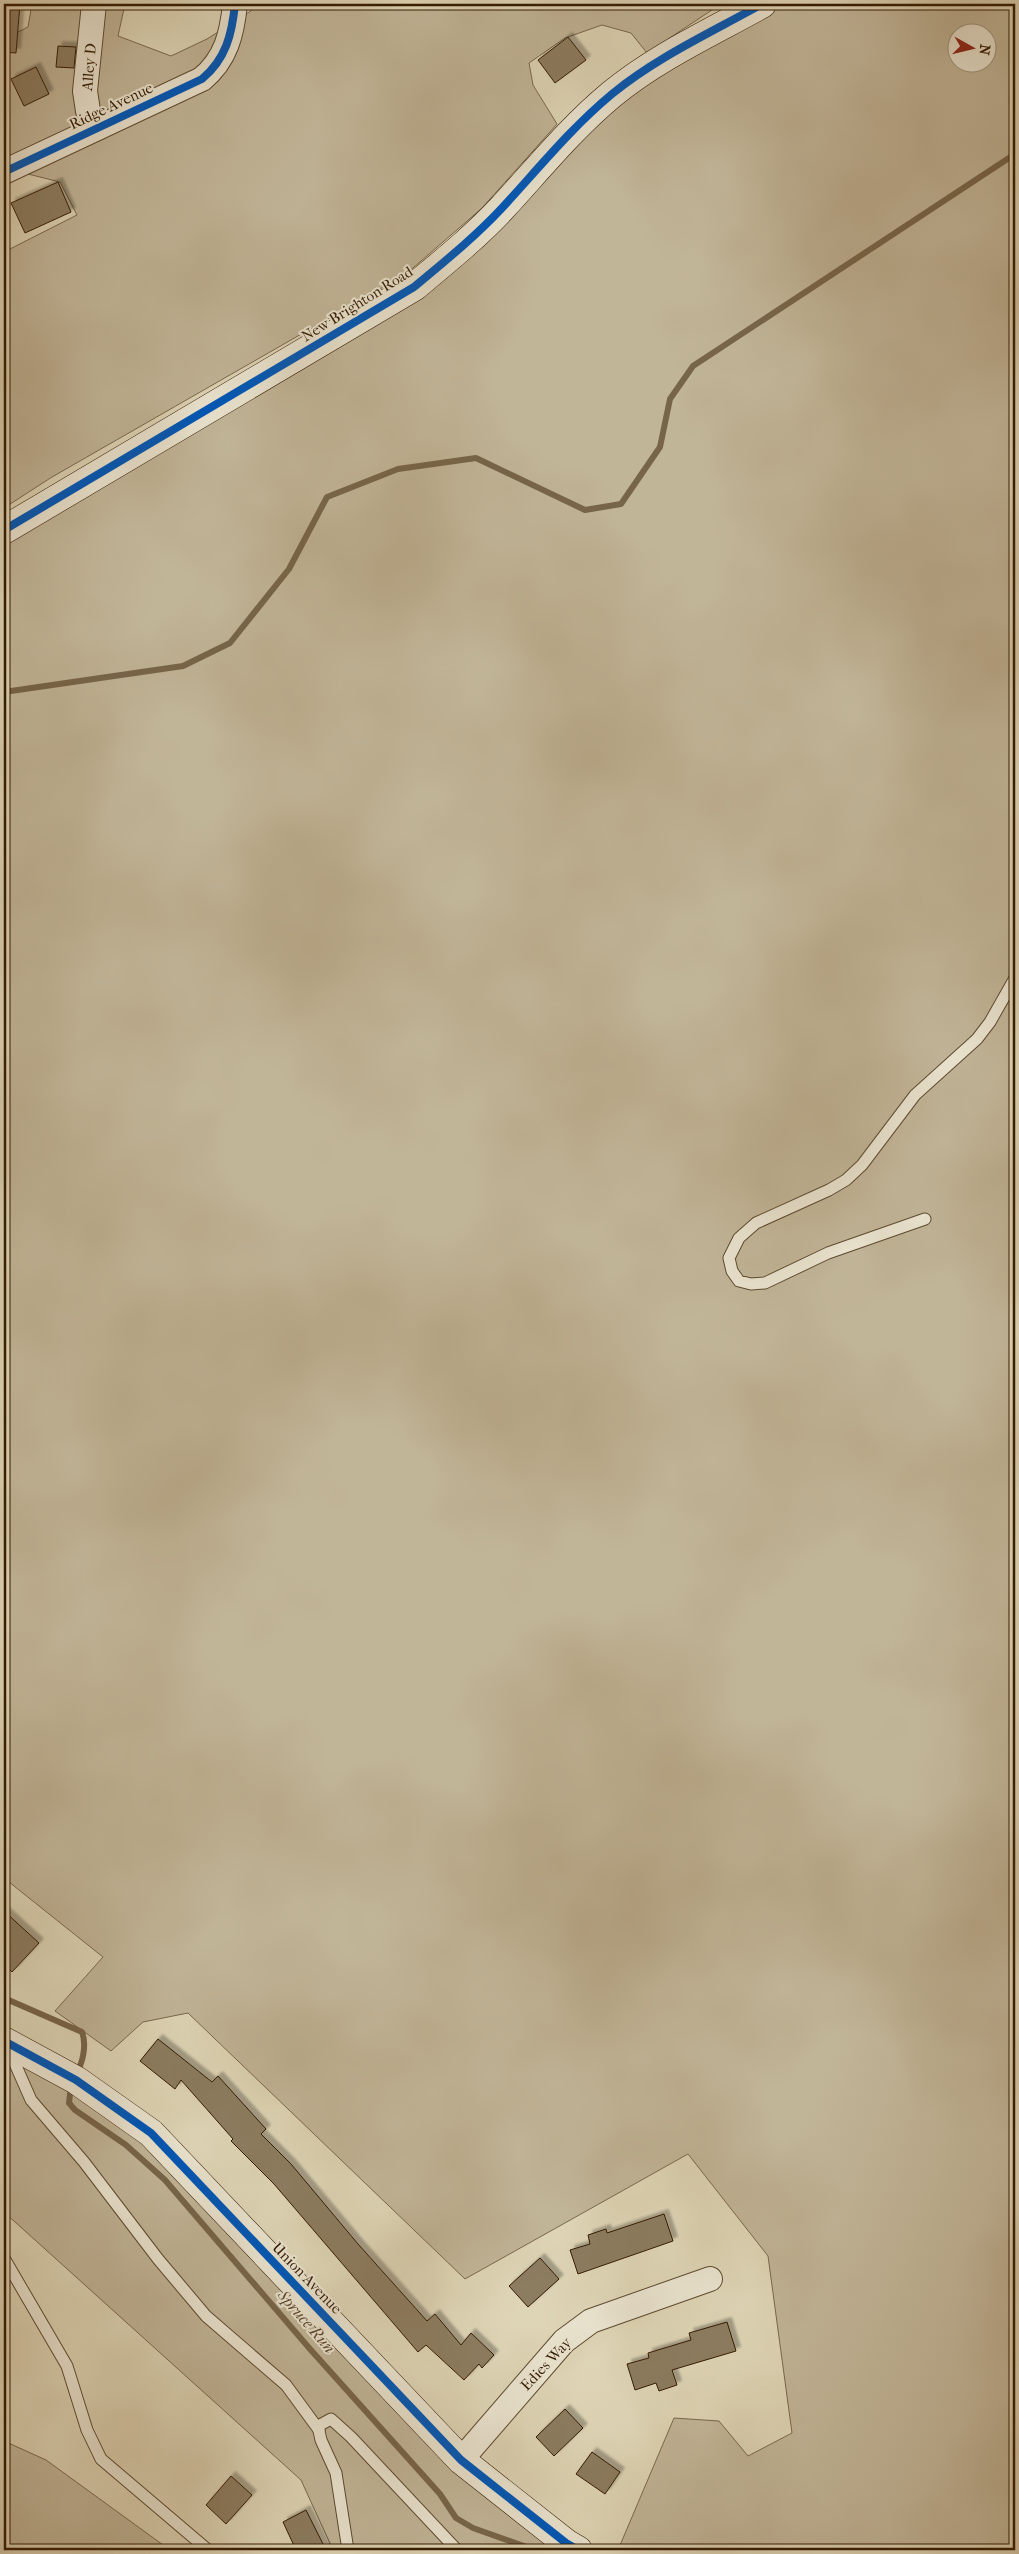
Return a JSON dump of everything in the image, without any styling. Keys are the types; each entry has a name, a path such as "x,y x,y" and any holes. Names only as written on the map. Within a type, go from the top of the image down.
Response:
{"street":[{"name":"Alley D","path":"94,4 85,91 88,111 97,128"},
{"name":"Ridge Avenue","path":"4,172 202,79 222,56 231,32 235,4"},
{"name":"New Brighton Road","path":"4,530 414,287 454,255 500,210 549,153 612,94 642,71 762,4"},
{"name":"Union Avenue","path":"4,2041 76,2080 151,2133 461,2460 566,2543 578,2550"},
{"name":"Edies Way","path":"461,2460 564,2341 591,2321 710,2280"}],"lane":[{"path":"924,1219 828,1253 765,1283 751,1284 739,1281 732,1271 729,1258 739,1238 756,1223 828,1190 846,1180 862,1165 914,1095 977,1039 1015,978"},
{"path":"4,2041 31,2100 84,2162 158,2259 206,2316 286,2385 319,2430 336,2473 348,2550"},
{"path":"4,2258 67,2366 87,2430 101,2459 208,2550"},
{"path":"319,2430 318,2426 331,2419 351,2437 457,2550"}],"shaded area":[{"path":"32,4 125,4 118,36 171,56 207,39 251,11 253,4 721,4 647,53 631,33 602,25 565,38 529,63 533,85 557,124 482,208 406,274 52,477 4,508 4,252 77,215 60,182 4,168 4,39 28,27"},
{"path":"762,4 1015,4 1015,2550 618,2550 674,2418 719,2421 748,2456 792,2433 768,2256 688,2154 465,2279 188,2013 143,2022 111,2051 55,2011 103,1957 4,1878 4,530 414,287 549,153"},
{"path":"4,2041 151,2133 565,2550 333,2550 301,2480 4,2212"},
{"path":"4,2441 46,2460 170,2550 4,2550"}],"building":[{"path":"4,4 20,4 16,53 4,52"},
{"path":"568,37 586,60 555,83 538,60"},
{"path":"58,46 76,47 74,68 56,67"},
{"path":"36,67 49,94 24,106 11,79"},
{"path":"58,182 71,212 25,233 11,203"},
{"path":"4,1911 39,1943 12,1972 4,1964"},
{"path":"158,2039 212,2082 218,2076 266,2129 261,2134 291,2164 358,2244 427,2321 435,2314 461,2345 471,2333 494,2355 482,2368 479,2364 464,2380 426,2345 418,2352 274,2184 231,2141 233,2139 181,2080 175,2089 140,2061"},
{"path":"664,2214 673,2241 578,2274 570,2250 590,2244 588,2235 606,2229 607,2233"},
{"path":"540,2258 559,2279 528,2307 509,2286"},
{"path":"727,2322 736,2351 672,2370 677,2385 659,2391 656,2383 635,2390 627,2364 649,2358 648,2353 691,2340 689,2333"},
{"path":"565,2409 583,2428 554,2456 536,2437"},
{"path":"592,2452 620,2472 605,2494 576,2474"},
{"path":"231,2476 252,2495 226,2524 206,2505"},
{"path":"306,2510 326,2550 296,2550 283,2522"}],"waterway":[{"path":"4,692 183,666 230,643 289,569 327,497 398,469 476,458 585,510 621,504 660,447 670,399 693,366 1015,154"},
{"name":"Spruce Run","path":"4,1998 82,2032 84,2050 79,2068"},
{"name":"Spruce Run","path":"70,2094 69,2103 75,2110 126,2145 165,2180 310,2349 440,2494 456,2518 473,2528 535,2550"}],"cycle path":[{"path":"4,172 202,79 217,63 230,36 235,4"},
{"path":"4,530 414,287 481,229 569,135 612,94 647,68 762,4"},
{"path":"4,2041 76,2080 151,2133 461,2460 566,2543 578,2550"}]}
